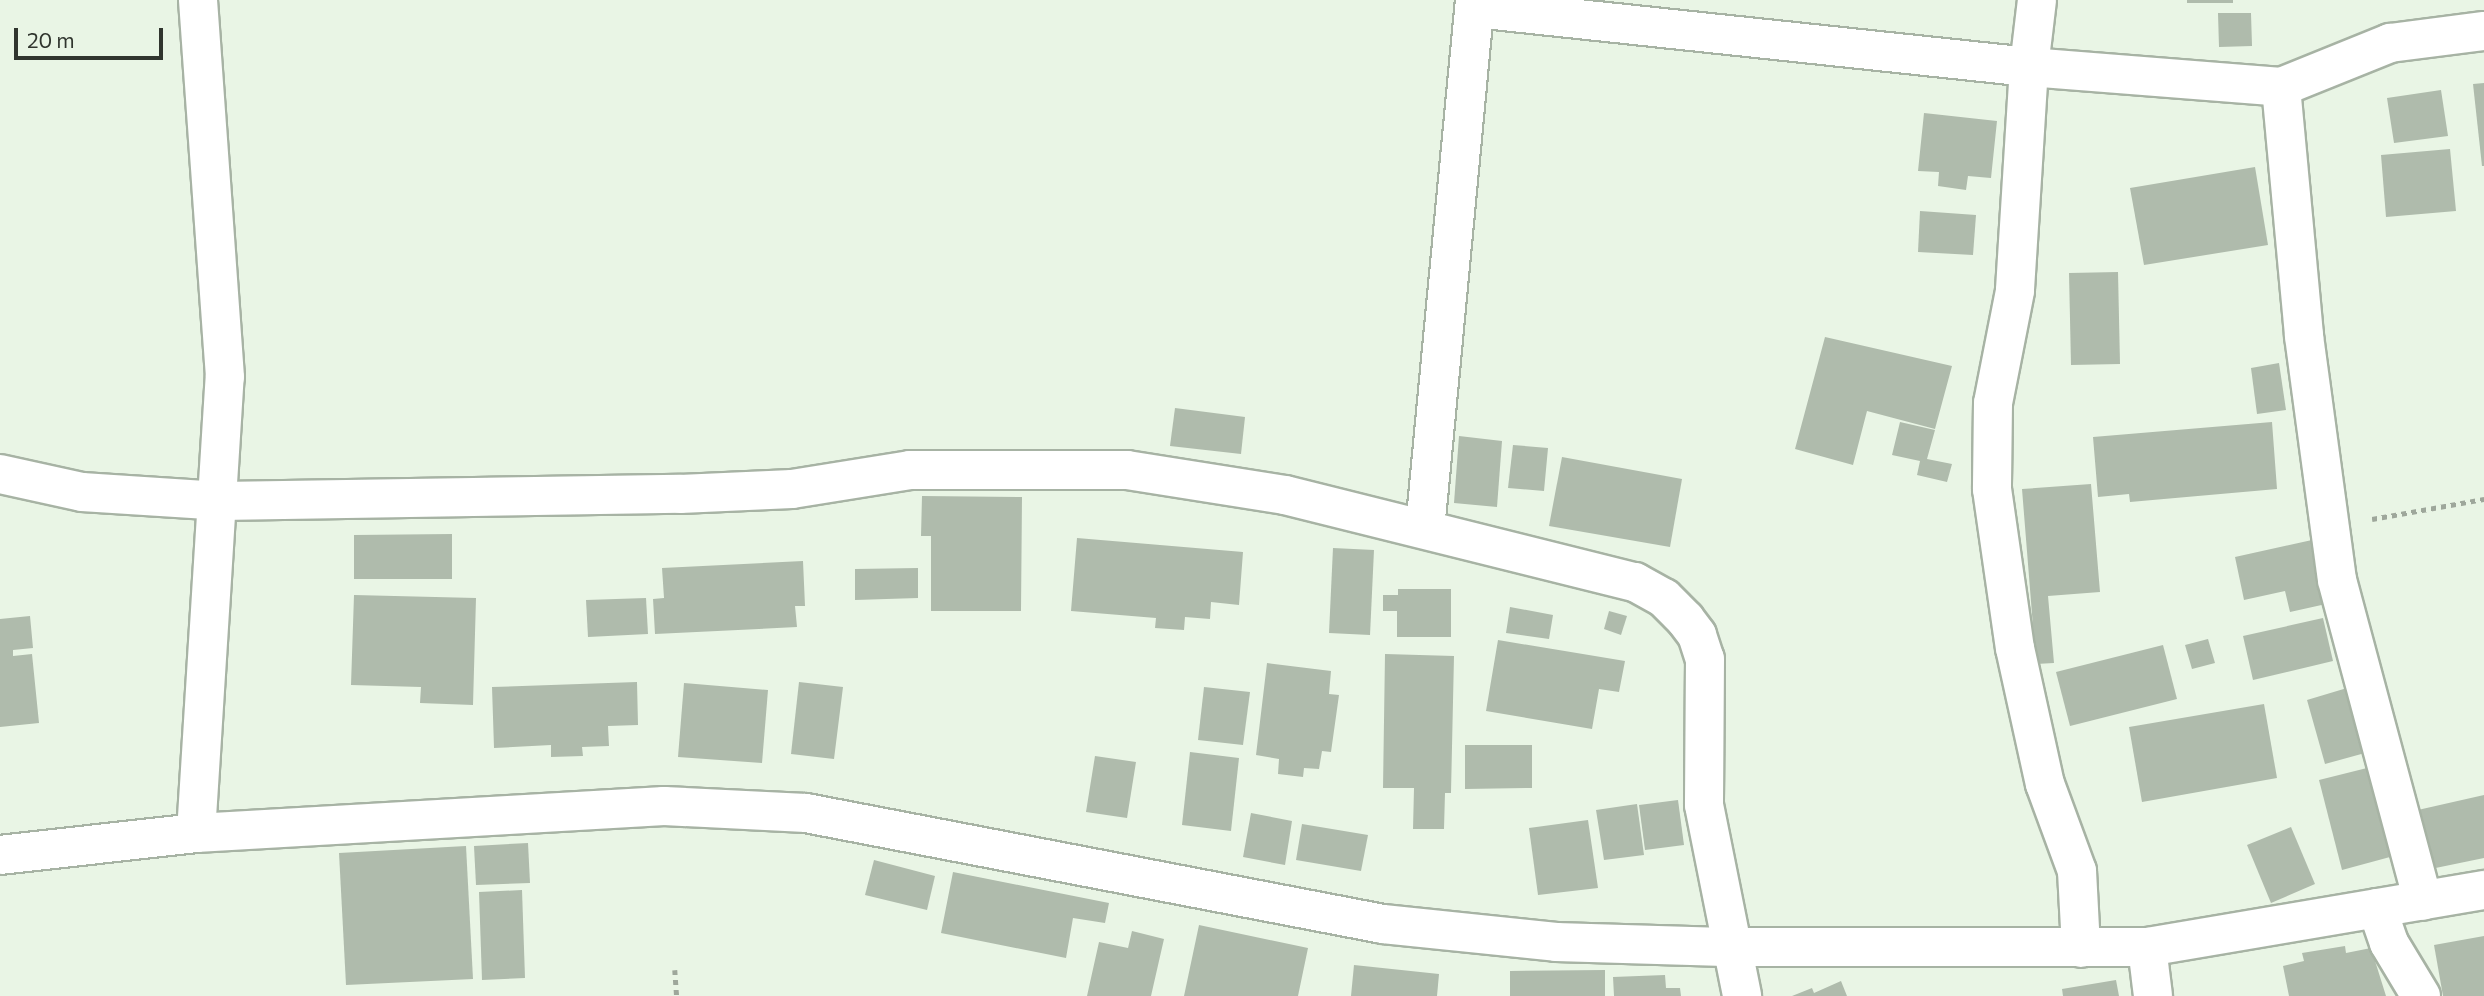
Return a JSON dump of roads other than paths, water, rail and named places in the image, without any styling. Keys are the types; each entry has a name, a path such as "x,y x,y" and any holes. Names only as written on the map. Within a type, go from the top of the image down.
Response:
{"street":[{"path":"196,833 225,377 198,0"},
{"path":"2037,0 2029,67 2015,291 1993,402 1992,489 2015,649 2045,784 2077,871 2081,948"},
{"path":"1425,529 1475,4 2029,67 2281,87 2390,43 2484,32"},
{"path":"2281,87 2304,336 2337,580 2423,901"},
{"path":"0,474 82,492 219,501 779,490 910,470 1054,467 1185,477 1425,529 1635,582 1664,598 1698,635 1709,681 1703,728 1704,805 1742,996"},
{"path":"0,855 196,833 664,806 806,813 1384,924 1556,942 1732,947 2147,947 2484,890"},
{"path":"2377,908 2389,943 2421,996"},
{"path":"2147,947 2153,996"}]}
